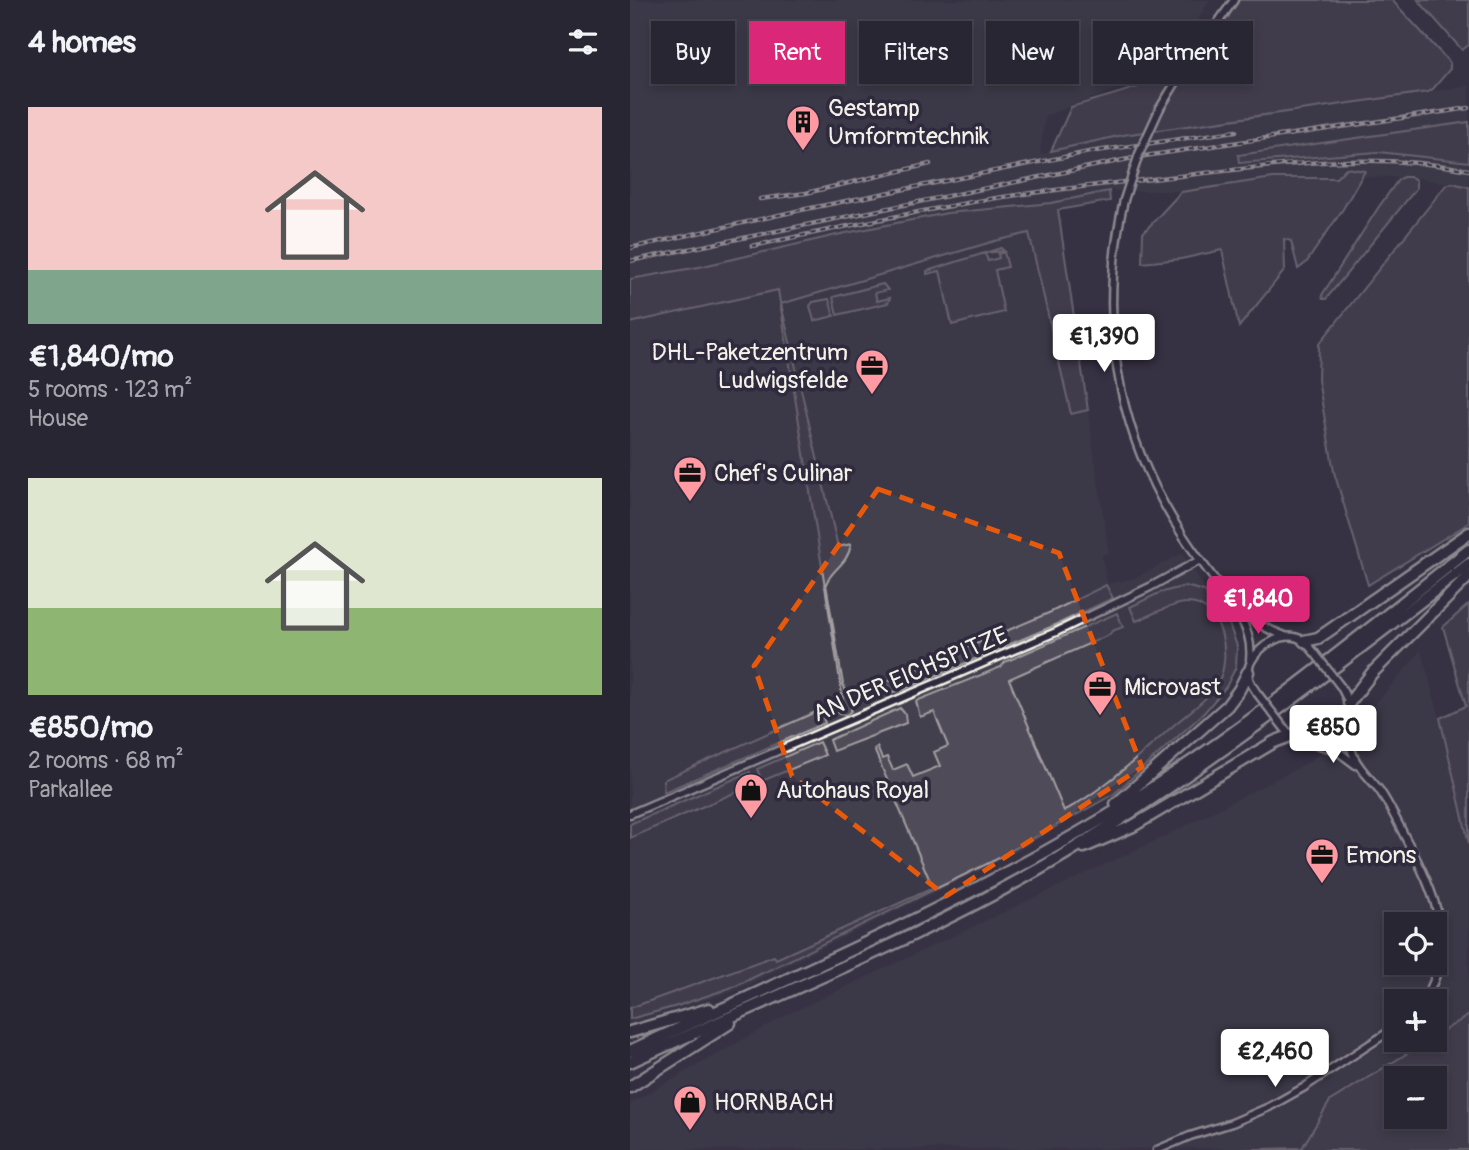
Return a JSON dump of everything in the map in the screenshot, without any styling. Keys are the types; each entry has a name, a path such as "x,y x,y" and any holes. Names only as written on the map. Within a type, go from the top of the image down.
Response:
{"highway":[{"path":"1304,641 1318,638 1469,533"},
{"path":"630,1051 977,888 1142,794 1247,723 1469,550"},
{"path":"630,1062 937,922 1064,854 1227,749 1469,564"},
{"path":"1349,703 1373,673 1469,576"},
{"path":"1073,835 1134,790 1227,706 1248,672"},
{"path":"1064,854 1133,826 1288,732"},
{"path":"630,1031 706,1010 778,983"},
{"path":"630,1087 726,1025 802,985"}],"street":[{"path":"1234,0 1160,108 1139,154 1124,200 1116,239 1111,297 1113,343 1121,393 1135,442 1151,482 1169,516 1200,561 1247,618 1268,630 1304,641 1340,687 1349,703 1346,720 1350,745 1360,767 1387,803 1420,865 1436,908 1442,933 1442,956 1430,989"},
{"name":"AN DER EICHSPITZE","path":"630,814 1056,632 1200,561"},
{"path":"1234,605 1249,634 1249,680 1257,693 1299,743 1336,750 1360,767"},
{"path":"1250,660 1276,639 1285,636"},
{"path":"1315,744 1346,720"},
{"path":"1157,1150 1269,1107 1384,1035"}],"highlighted area":[{"path":"878,489 1059,553 1142,767 946,896 792,776 754,666"}],"shaded area":[{"path":"630,0 1210,0 1197,21 1093,21 1093,84 1131,84 1045,116 1040,154 1123,135 1469,86 1469,122 1239,155 1240,163 1378,152 1464,161 1469,162 1469,187 1410,177 1273,178 1183,191 1109,191 1051,203 947,213 699,267 630,279"},
{"path":"1238,0 1392,0 1450,63 1450,69 1428,92 1123,135 1051,151 1071,107 1146,84 1253,84 1253,21 1226,21"},
{"path":"1418,0 1469,0 1469,45 1462,50"},
{"path":"1469,122 1469,162 1378,152 1239,163 1238,155"},
{"path":"1346,168 1365,171 1343,209 1306,263 1298,269 1291,241 1284,239 1285,270 1239,327 1222,250 1181,259 1142,263 1143,233 1181,192 1273,178 1336,178"},
{"path":"1403,177 1416,180 1416,189 1326,299 1323,299 1322,295 1378,208"},
{"path":"1452,183 1469,187 1469,523 1368,585 1334,472 1318,380 1319,344 1446,185"},
{"path":"1109,191 1110,201 1058,210 1088,410 1071,414 1029,233 781,304 838,547 851,544 847,557 826,584 843,684 851,702 851,711 846,715 839,714 834,705 843,700 778,290 630,323 630,279 699,267 947,213 1051,203"},
{"path":"1058,209 1109,553 1102,555 1107,584 1135,578 1182,553 1216,604 1235,648 1206,709 1118,792 1016,852 735,991 630,1023 630,323 842,275"},
{"path":"1001,248 1004,251 985,253 988,261 999,258 998,254 1004,252 1008,267 995,270 1004,312 952,325 940,271 927,274 927,271"},
{"path":"883,284 888,290 875,293 877,301 890,298 888,303 837,315 833,297"},
{"path":"829,299 834,316 814,321 810,306 813,302"},
{"path":"1106,585 1113,598 1060,623 902,690 893,692 884,683 1051,612"},
{"path":"1185,586 1204,591 1213,598 1229,624 1237,646 1236,667 1226,687 1203,714 1114,794 995,860 736,986 630,1019 630,1008 774,956 776,959 933,888 874,749 877,747 882,759 887,757 893,770 907,764 913,777 940,766 934,752 948,746 934,712 920,717 916,701 1001,667 1005,662 1117,613 1123,627 1009,679 1064,811 1108,782 1203,701 1222,673 1224,647 1216,622 1209,612 1199,605 1186,603 1168,607 1136,621 1130,607 1159,593"},
{"path":"1469,604 1469,844 1440,718 1466,706 1443,627"},
{"path":"1421,650 1440,718 1469,844 1469,1015 1447,1029 1447,989 1384,989 1384,1052 1410,1052 1330,1101 1302,1148 630,1150 632,1102 790,1013 1167,835 1309,762 1377,702"},
{"path":"900,708 905,714 906,723 833,751 829,740"},
{"path":"820,710 825,723 664,792 663,780"},
{"path":"819,742 825,755 762,781 757,769"},
{"path":"750,772 755,784 630,838 630,824"},
{"path":"1469,1015 1469,1150 1224,1150 1302,1148 1330,1101 1384,1068 1384,1129 1447,1129 1447,1066 1387,1066 1410,1052 1447,1052 1447,1029"}],"railway":[{"path":"630,261 1138,157 1469,108"},
{"path":"630,248 801,210 1089,152 1236,131"},
{"path":"752,246 1003,197 1258,167 1364,161 1469,170"},
{"path":"760,199 806,193 930,164"}],"place":[{"name":"Gestamp Umformtechnik","path":"803,152"},
{"name":"DHL-Paketzentrum Ludwigsfelde","path":"872,396"},
{"name":"Chef's Culinar","path":"690,503"},
{"name":"Microvast","path":"1100,717"},
{"name":"Autohaus Royal","path":"751,820"},
{"name":"Emons","path":"1322,885"},
{"name":"HORNBACH","path":"690,1132"}]}
